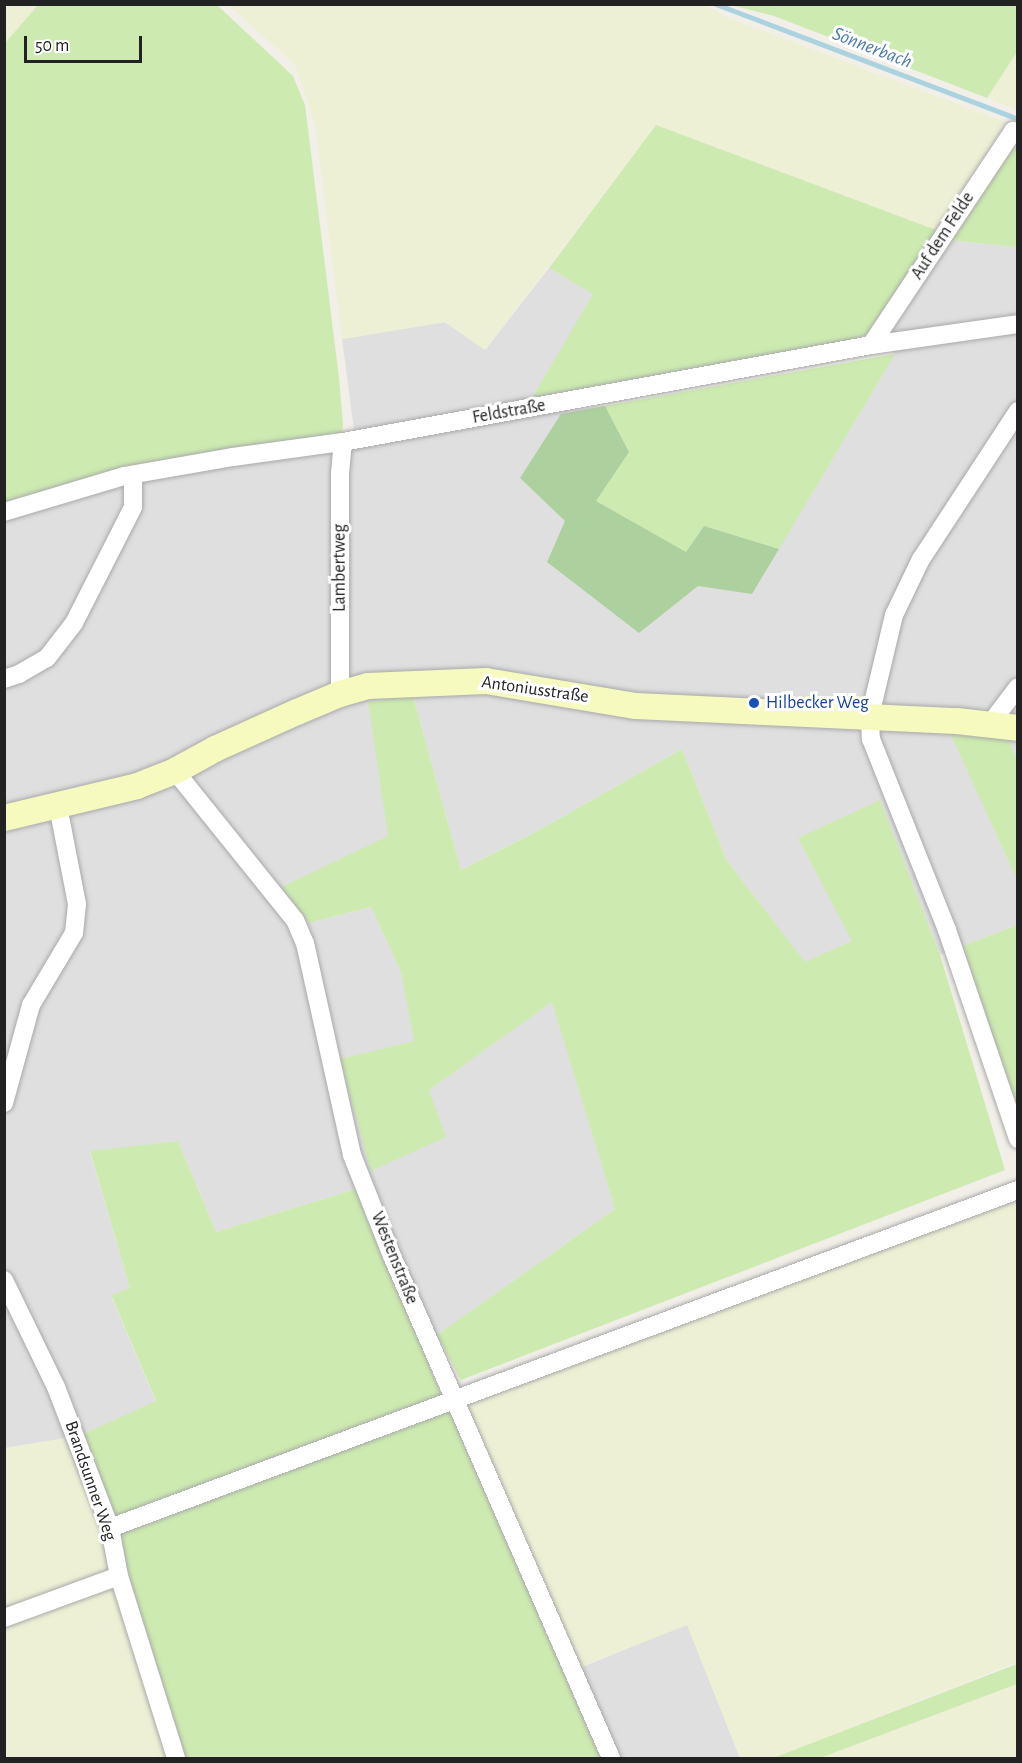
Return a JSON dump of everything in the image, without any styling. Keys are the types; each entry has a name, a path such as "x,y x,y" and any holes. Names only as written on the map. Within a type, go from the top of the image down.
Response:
{"street":[{"name":"Auf dem Felde","path":"871,345 1013,131 1017,133"},
{"name":"Feldstraße","path":"4,512 133,475 233,457 343,442 871,345 1017,324"},
{"path":"1017,411 921,558 894,615 870,716 871,739 947,930 1017,1139"},
{"name":"Lambertweg","path":"340,694 340,486 343,442"},
{"path":"4,679 19,674 47,658 74,622 133,507 133,475"},
{"name":"Antoniusstraße","path":"4,818 136,786 176,771 215,748 340,694 368,686 486,681 636,706 870,716 1017,728"},
{"path":"990,724 1017,687"},
{"name":"Westenstraße","path":"176,771 295,920 306,951 352,1155 454,1401 611,1758"},
{"path":"4,1103 31,1005 74,933 76,904 58,806"},
{"path":"110,1528 1017,1190"},
{"name":"Brandsunner Weg","path":"4,1280 56,1387 110,1528 119,1576 176,1758"},
{"path":"4,1618 119,1576"}],"shaded area":[{"path":"936,230 948,240 1017,247 1017,759 1008,738 952,735 1017,880 1017,925 940,955 880,801 852,941 805,963 727,861 682,749 532,834 461,870 413,696 388,836 309,923 371,907 401,972 415,1041 429,1090 553,1001 615,1209 423,1345 356,1189 216,1232 178,1141 90,1152 130,1288 111,1296 156,1402 79,1436 5,1448 5,514 125,478 356,445 342,339 445,322 485,350 549,268 594,294 522,415 605,406 629,452 704,526 895,354 874,330"},
{"path":"687,1624 740,1758 620,1758 580,1668"}],"green space":[{"path":"5,5 38,5 5,43"},
{"path":"38,5 217,5 293,76 305,105 339,378 343,424 341,441 5,509 5,43"},
{"path":"229,5 705,5 724,16 1005,122 936,230 656,125 485,350 445,322 342,339 315,124 295,65"},
{"path":"731,5 1017,5 1017,52 987,98 774,16"},
{"path":"1017,52 1017,110 987,98"},
{"path":"656,125 936,230 874,330 852,342 529,403 593,294 549,268"},
{"path":"1017,146 1017,247 948,240 1005,150"},
{"path":"895,354 779,549 704,526 686,552 596,501 629,452 605,406"},
{"path":"605,406 629,452 596,501 686,552 704,526 779,549 752,594 698,586 639,633 547,562 565,521 520,478 561,414"},
{"path":"413,696 461,870 532,834 682,749 727,861 805,962 852,941 798,838 880,800 940,955 1005,1170 461,1380 437,1335 615,1209 552,1002 429,1090 446,1137 371,1171 340,1059 414,1041 401,972 371,907 309,923 282,887 388,836 368,702"},
{"path":"951,735 1008,738 1017,759 1017,880"},
{"path":"1017,925 1017,1114 960,947"},
{"path":"178,1141 216,1232 356,1189 442,1396 114,1517 79,1436 156,1401 111,1295 130,1288 90,1151"},
{"path":"1017,1198 1017,1662 774,1758 740,1758 687,1625 580,1667 464,1403"},
{"path":"453,1403 608,1758 180,1758 116,1535"},
{"path":"73,1437 107,1529 114,1574 5,1615 5,1448"},
{"path":"118,1579 174,1758 5,1758 5,1621"},
{"path":"1017,1664 1017,1684 820,1758 773,1758"},
{"path":"1017,1684 1017,1758 820,1758 830,1754"}],"waterway":[{"name":"Sönnerbach","path":"716,4 1018,119"}],"place":[{"name":"Hilbecker Weg","path":"754,703"}]}
